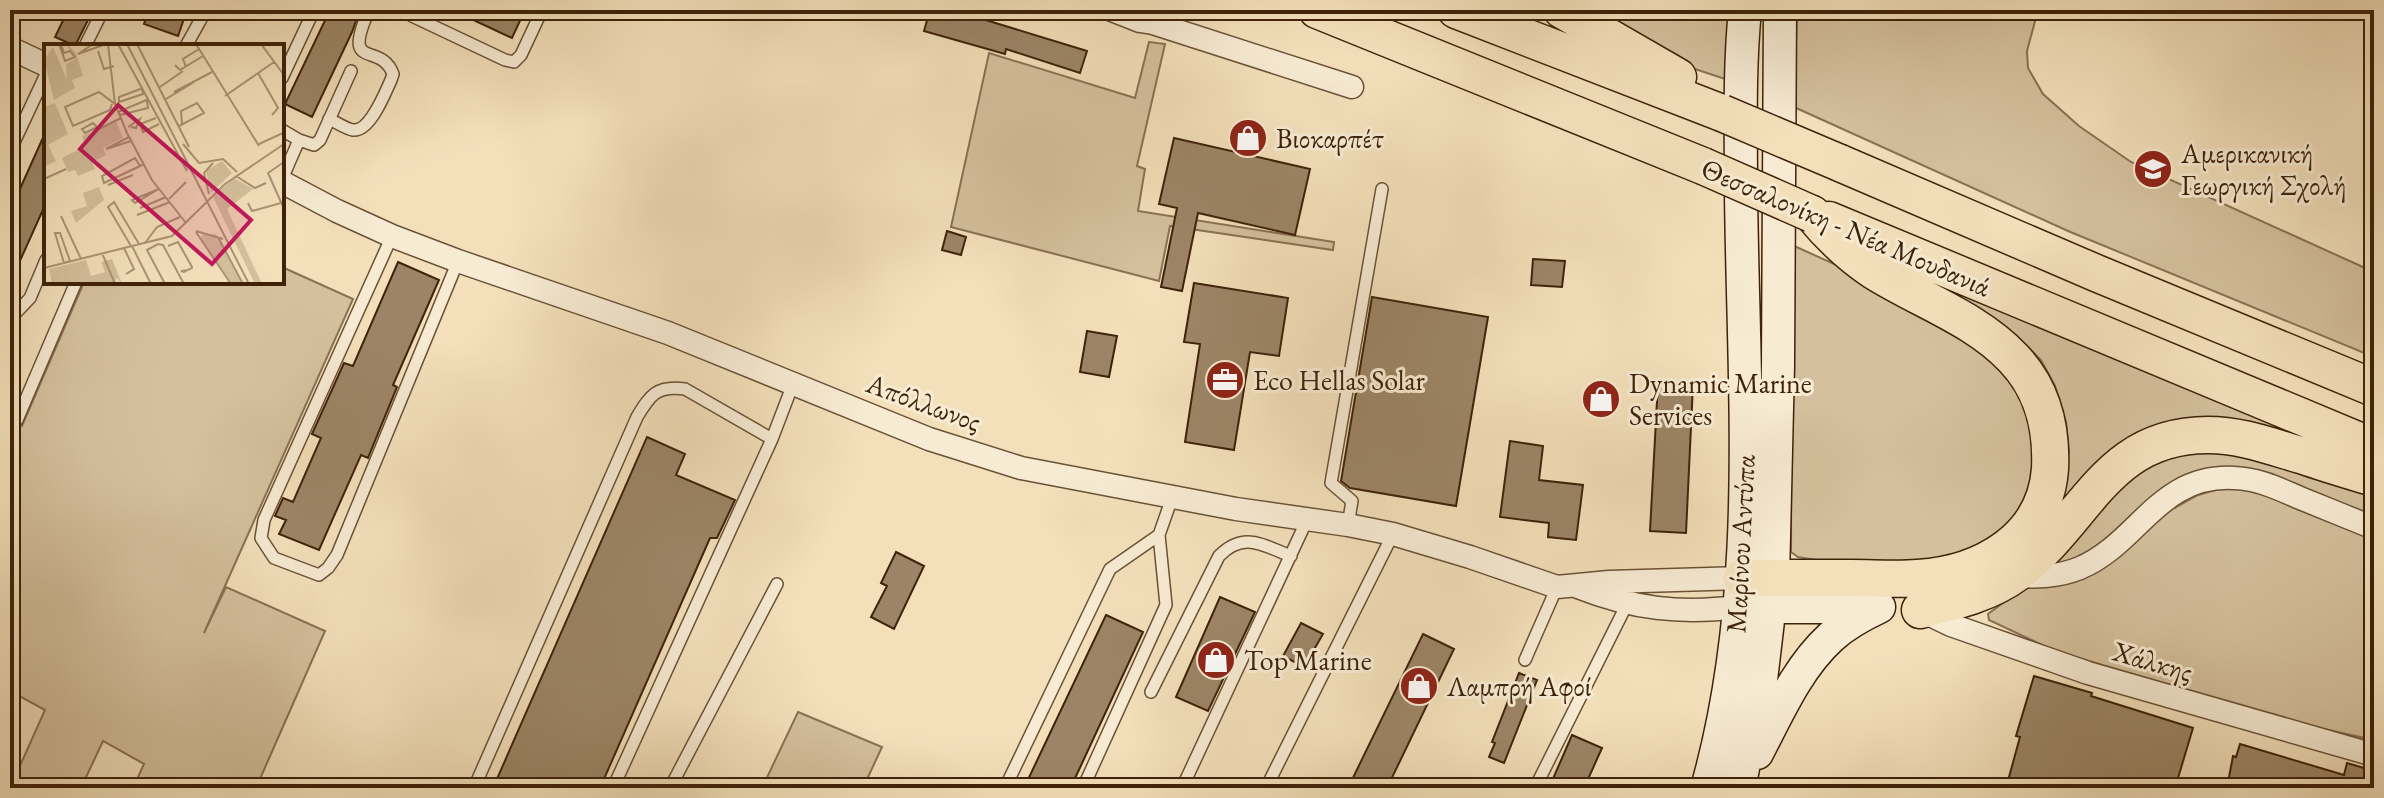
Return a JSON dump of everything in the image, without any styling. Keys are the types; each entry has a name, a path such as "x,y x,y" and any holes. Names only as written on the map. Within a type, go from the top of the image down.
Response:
{"highway":[{"name":"Θεσσαλονίκη - Νέα Μουδανιά","path":"1317,10 1703,166 2374,447"},
{"name":"Θεσσαλονίκη - Νέα Μουδανιά","path":"1456,10 1722,113 2374,388"},
{"path":"1562,10 1705,93 1722,113"},
{"path":"1756,593 1918,579 1964,571 1990,560 2024,534 2034,520 2049,476 2049,427 2043,405 2036,388 2013,357 1964,320 1874,271 1841,246 1812,214"},
{"path":"1920,610 1960,600 2014,576 2055,538 2097,486 2118,467 2150,446 2172,439 2210,435 2235,437 2374,478"}],"main road":[{"name":"Μαρίνου Αντύπα","path":"1707,788 1756,593 1745,538 1741,82 1745,10"},
{"name":"Μαρίνου Αντύπα","path":"1739,788 1753,727 1756,593 1778,365 1780,10"},
{"path":"1756,593 1920,610"},
{"path":"1739,788 1790,691 1817,652 1847,624 1879,607"}],"street":[{"path":"1112,10 1352,87"},
{"path":"10,48 44,64"},
{"name":"Απόλλωνος","path":"284,181 337,211 392,236 668,333 929,439 1021,468 1172,498 1393,534 1627,604 1696,611 1756,593"},
{"path":"2014,576 2050,577 2080,568 2107,551 2169,497 2190,484 2212,478 2259,481 2374,528"},
{"path":"1565,586 1609,582 1756,593"},
{"name":"Χάλκης","path":"1920,610 1951,625 2088,673 2374,755"}],"lane":[{"path":"86,44 103,10"},
{"path":"187,44 206,10"},
{"path":"284,74 314,10"},
{"path":"329,119 351,130 360,129 372,117 391,80 393,74 386,63 359,45 357,38 369,10"},
{"path":"405,10 412,16 514,62 521,55 542,10"},
{"path":"284,131 309,144 317,143 351,71"},
{"path":"10,151 44,78"},
{"path":"284,175 299,140"},
{"path":"1348,525 1352,501 1331,483 1382,189"},
{"path":"392,236 264,520 261,538 274,558 319,575 337,555 458,261"},
{"path":"10,319 30,298 44,265"},
{"path":"10,421 17,420 75,284"},
{"path":"613,788 772,439 793,384"},
{"path":"474,788 647,400 658,390 672,387 685,389 772,439"},
{"path":"1083,788 1166,605 1159,535 1172,498"},
{"path":"1182,788 1307,520"},
{"path":"1266,788 1393,534"},
{"path":"1005,788 1110,569 1159,535"},
{"path":"1151,692 1219,556 1228,546 1239,541 1251,541 1291,556"},
{"path":"670,788 777,584"},
{"path":"1525,660 1565,586"},
{"path":"1535,788 1627,604"}],"shaded area":[{"path":"1582,10 1734,10 1728,80 1689,67"},
{"path":"1797,10 2038,10 2027,51 2028,68 2043,94 2079,126 2131,162 2374,272 2374,357 2068,231 1794,107"},
{"path":"1149,42 1165,44 1137,166 1145,169 1138,211 1334,242 1333,250 1170,226 1159,281 951,227 989,53 1135,98"},
{"path":"1792,245 1894,291 1977,338 2028,399 2035,463 2029,500 2001,533 1979,551 1936,563 1822,561 1798,557 1791,552"},
{"path":"284,268 353,299 204,633 226,587 325,631 256,788 133,788 144,764 103,741 81,788 10,788 45,710 10,691 11,422 22,426 83,284 284,284"},
{"path":"1931,282 2317,442 2211,419 2050,530 2069,452 2066,422 2055,386 2041,360 2016,335"},
{"path":"2199,445 2374,486 2374,520 2285,486 2172,485 2085,558 2044,571 2118,485 2160,454"},
{"path":"2244,486 2374,534 2374,740 2305,725 2055,651 1989,620 1988,614 2025,587 2149,526 2198,495"},
{"path":"798,712 882,747 863,788 762,788"}],"building":[{"path":"68,10 93,10 76,44 55,37"},
{"path":"149,10 187,10 178,36 144,24"},
{"path":"330,10 360,10 312,117 285,104"},
{"path":"452,10 525,10 512,38"},
{"path":"930,10 953,10 1087,51 1080,73 1006,49 1005,54 924,31"},
{"path":"44,135 44,207 10,283 10,211"},
{"path":"1174,138 1310,169 1295,235 1198,213 1182,291 1161,287 1177,208 1159,204"},
{"path":"947,231 966,237 961,255 942,250"},
{"path":"1533,259 1565,261 1562,287 1531,285"},
{"path":"398,262 439,280 393,385 397,387 368,458 361,455 319,550 279,534 286,520 275,516 283,498 293,502 321,438 312,434 344,363 353,366"},
{"path":"1194,283 1288,298 1279,356 1250,352 1234,450 1185,442 1200,344 1184,342"},
{"path":"1372,297 1488,317 1456,506 1350,488 1341,481"},
{"path":"1087,331 1117,336 1109,377 1080,372"},
{"path":"1658,383 1693,384 1686,533 1650,531"},
{"path":"647,437 685,454 676,475 735,500 717,538 710,538 600,788 493,788"},
{"path":"1510,441 1543,446 1539,480 1583,485 1576,540 1548,537 1549,523 1500,517"},
{"path":"896,552 924,566 894,629 871,617 887,586 881,583"},
{"path":"1220,597 1255,612 1208,711 1176,697"},
{"path":"1106,615 1143,632 1077,774 1070,788 1024,788"},
{"path":"1301,623 1323,634 1304,667 1283,656"},
{"path":"1423,634 1454,649 1387,788 1348,788"},
{"path":"1519,673 1537,680 1504,763 1489,757"},
{"path":"2034,676 2193,728 2175,788 2006,788 2020,737 2016,736"},
{"path":"1572,735 1602,748 1584,788 1549,788"},
{"path":"2240,744 2344,775 2347,763 2374,771 2374,788 2227,788 2233,756 2236,757"}],"place":[{"name":"Βιοκαρπέτ","path":"1248,138"},
{"name":"Αμερικανική Γεωργική Σχολή","path":"2153,169"},
{"name":"Eco Hellas Solar","path":"1225,380"},
{"name":"Dynamic Marine Services","path":"1601,399"},
{"name":"Top Marine","path":"1216,660"},
{"name":"Λαμπρή Αφοί","path":"1419,686"}]}
